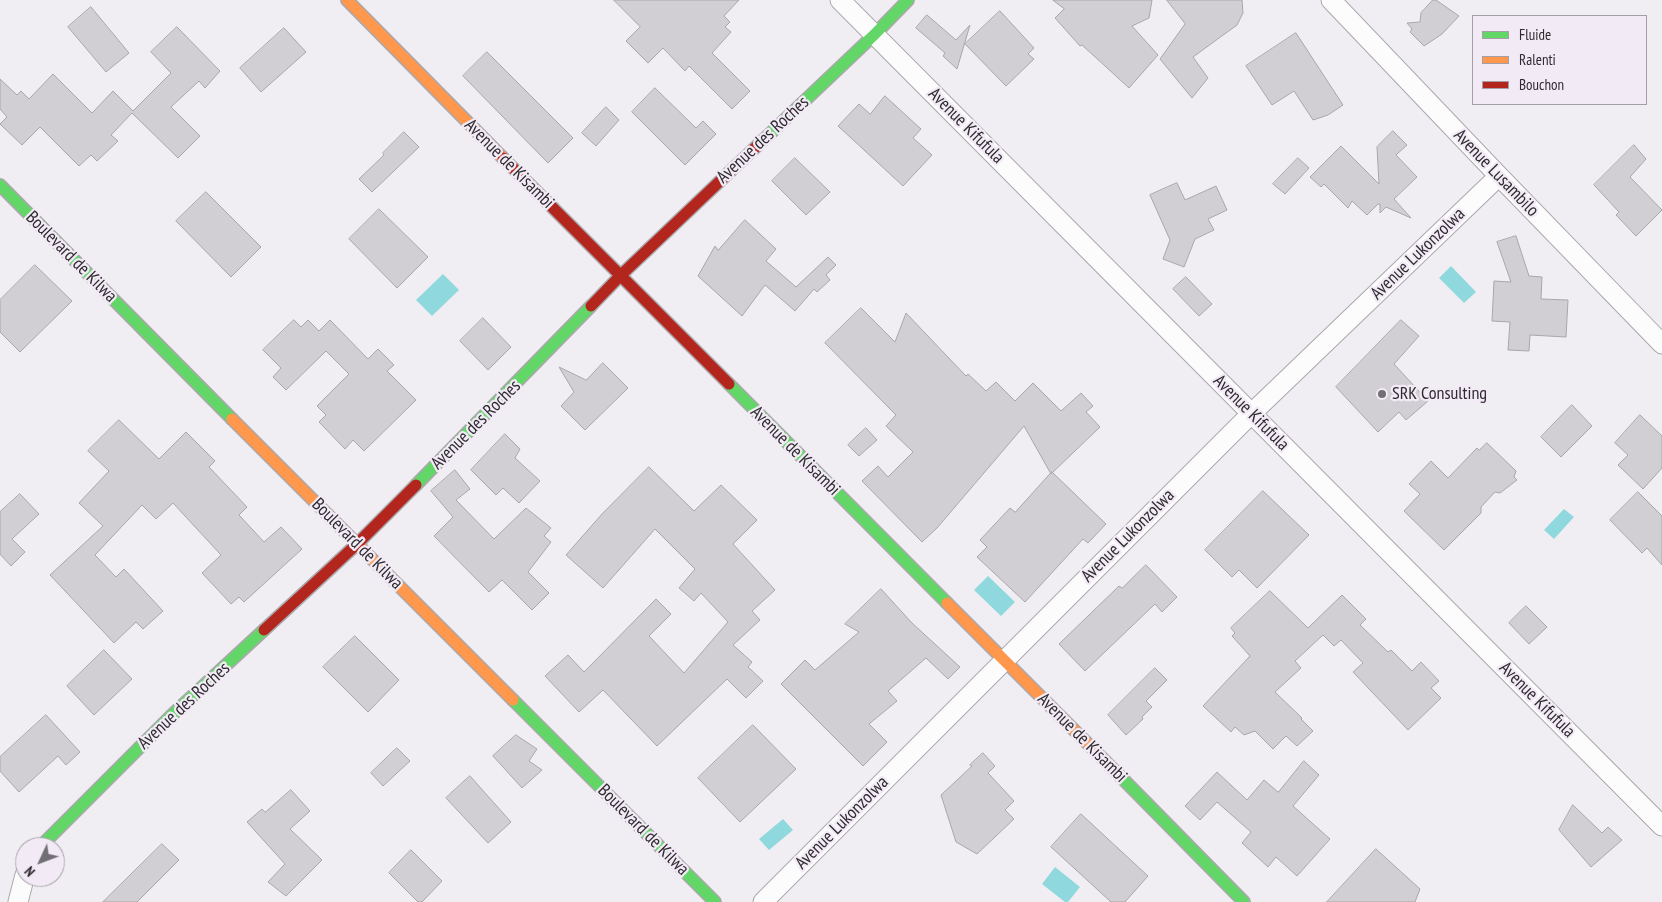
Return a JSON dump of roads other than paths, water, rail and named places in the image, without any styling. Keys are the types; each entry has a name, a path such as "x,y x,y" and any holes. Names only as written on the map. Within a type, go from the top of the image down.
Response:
{"street":[{"name":"Avenue de Kisambi","path":"347,0 1244,902"},
{"name":"Avenue Kifufula","path":"840,0 1662,826"},
{"name":"Avenue des Roches","path":"50,837 174,714 357,544 494,408 620,276 875,34 908,0"},
{"name":"Avenue Lusambilo","path":"1331,0 1662,344"},
{"name":"Avenue Lukonzolwa","path":"763,902 1251,414 1499,176"},
{"name":"Boulevard de Kilwa","path":"0,185 715,902"},
{"path":"18,902 22,887"}],"water":[{"path":"1451,266 1476,292 1464,303 1439,278"},
{"path":"443,274 459,290 432,316 416,300"},
{"path":"1564,509 1574,517 1554,539 1544,530"},
{"path":"988,576 1015,602 1001,616 974,590"},
{"path":"783,819 793,830 769,850 759,839"},
{"path":"1055,867 1080,887 1068,902 1065,902 1042,884"}],"place":[{"name":"SRK Consulting","path":"1382,394"}]}
